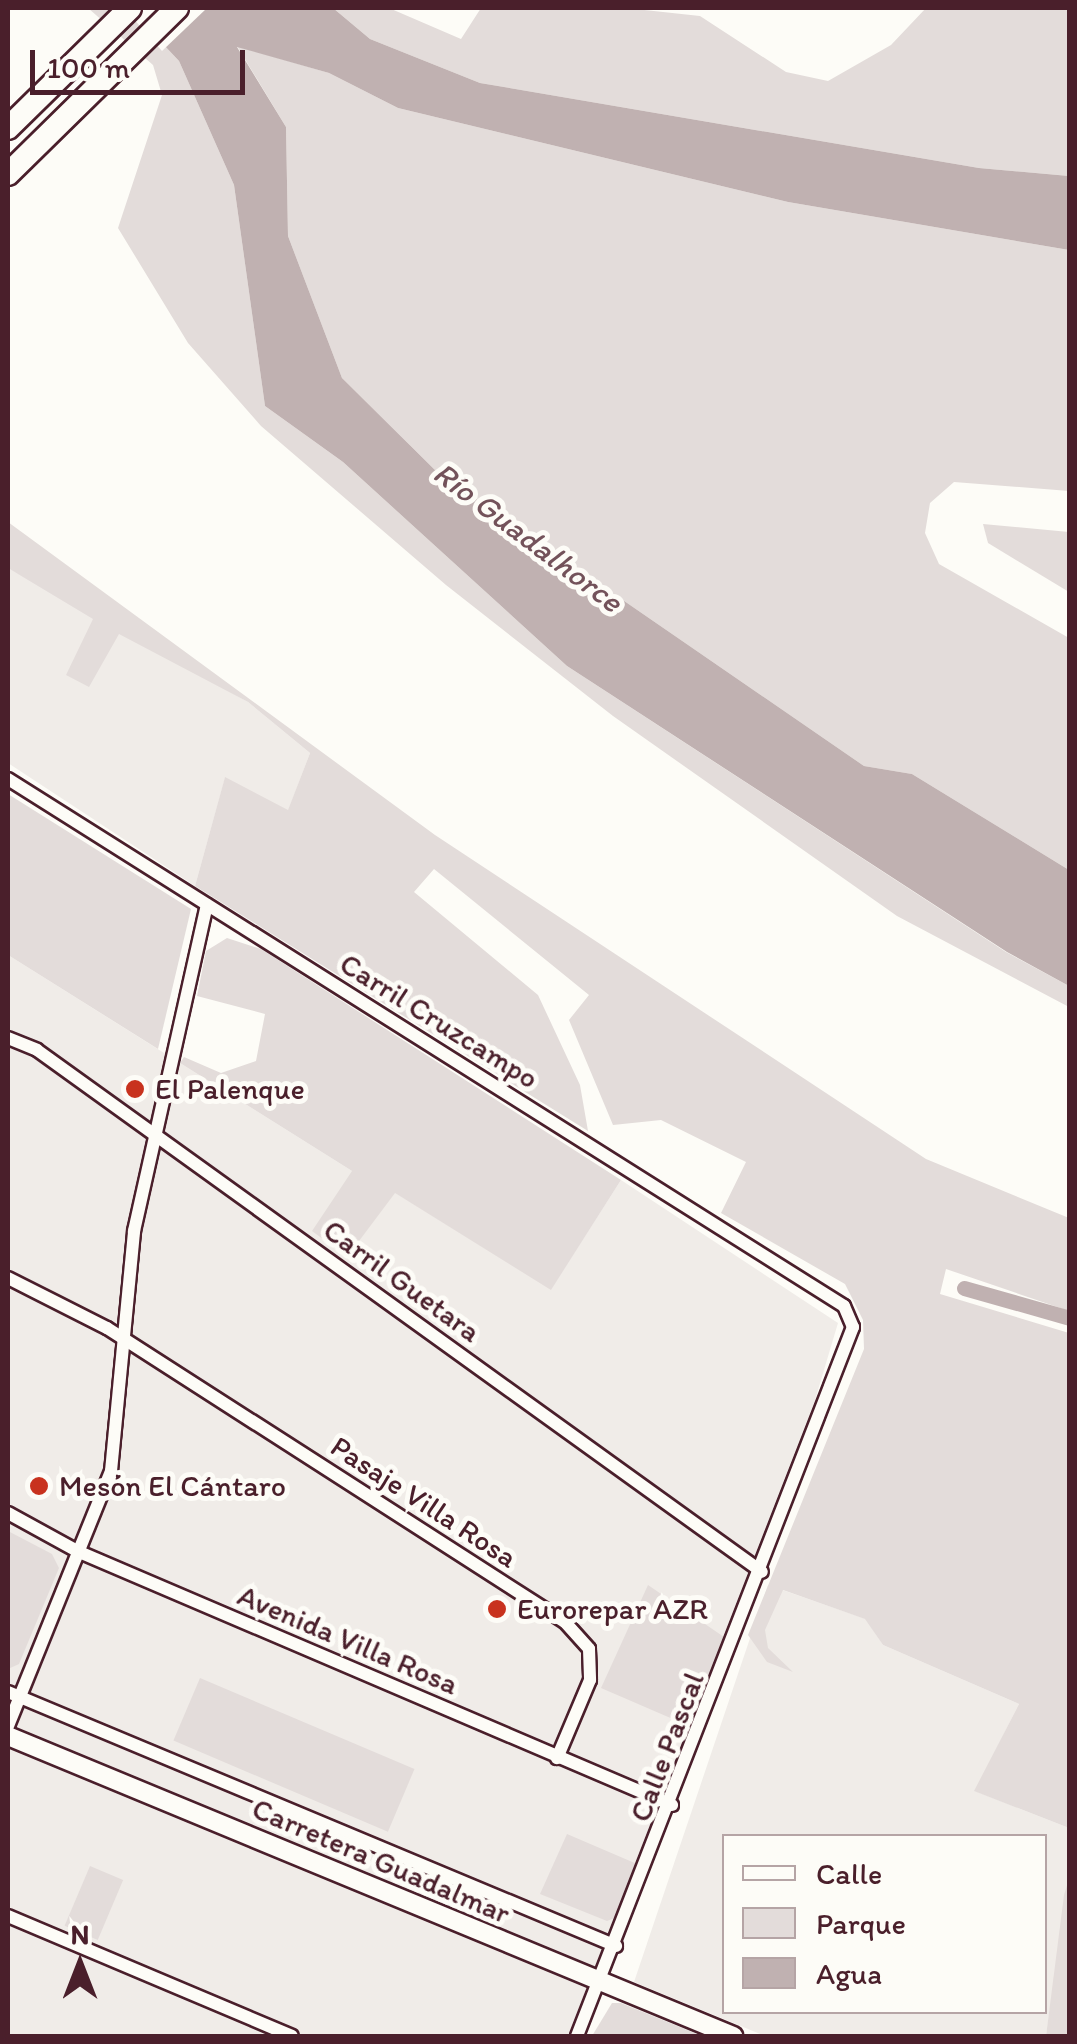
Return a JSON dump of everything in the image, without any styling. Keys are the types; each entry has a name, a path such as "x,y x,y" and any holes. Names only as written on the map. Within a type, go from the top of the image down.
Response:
{"highway":[{"path":"8,128 130,8"},
{"path":"8,174 177,8"}],"street":[{"name":"Carril Cruzcampo","path":"8,778 844,1306"},
{"path":"8,1726 14,1694 112,1471 128,1343 134,1231 207,905"},
{"name":"Carril Guetara","path":"8,1038 37,1050 762,1572"},
{"name":"Pasaje Villa Rosa","path":"8,1278 128,1343 566,1622 589,1649 590,1680 557,1758"},
{"name":"Calle Pascal","path":"578,2036 672,1805 853,1327 844,1306"},
{"name":"Avenida Villa Rosa","path":"8,1513 77,1551 672,1805"},
{"path":"14,1694 616,1946"},
{"name":"Carretera Guadalmar","path":"8,1736 733,2036"},
{"path":"8,1916 292,2036"}],"shaded area":[{"path":"8,568 248,702 310,753 288,811 225,778 195,886 8,763"},
{"path":"8,955 352,1171 346,1257 394,1192 551,1289 621,1180 838,1323 815,1400 568,2036 8,2036"},
{"path":"768,1585 866,1619 883,1645 1019,1704 975,1791 1069,1828 1069,1879 1046,2036 765,2036 634,1982"}],"green space":[{"path":"88,8 129,8 179,61 234,185 265,406 343,462 567,666 1006,952 1069,986 1069,1007 897,916 613,716 446,585 261,426 188,343 118,228 162,95 153,65"},
{"path":"333,8 389,8 461,39 481,8 626,8 700,16 786,72 828,81 891,45 926,8 1069,8 1069,176 979,168 480,83 370,39"},
{"path":"237,46 329,73 398,108 788,202 1069,250 1069,491 954,482 930,503 925,533 939,564 1069,638 1069,870 912,774 864,766 437,472 342,378 288,236 286,127"},
{"path":"8,522 435,835 926,1159 1069,1218 1069,1311 946,1269 940,1294 1069,1333 1069,1828 974,1791 1019,1704 883,1645 865,1619 783,1590 765,1630 768,1648 793,1672 767,1662 748,1635 864,1349 863,1320 845,1284 721,1213 746,1162 661,1120 613,1125 569,1020 589,995 434,869 414,892 538,995 580,1085 588,1131 195,886 225,777 288,810 310,753 248,702 119,634 89,687 66,675 93,619 8,568"},
{"path":"983,524 1069,532 1069,592 988,543"},
{"path":"8,794 191,909 158,1049 8,955"},
{"path":"227,938 261,949 621,1180 551,1290 395,1193 347,1257 312,1231 352,1171 180,1063 184,1057 221,1073 256,1061 265,1014 197,996 206,951"},
{"path":"8,1531 52,1554 59,1568 19,1664 8,1669"},
{"path":"648,1585 724,1637 689,1726 601,1688"},
{"path":"200,1678 414,1769 388,1832 173,1741"},
{"path":"567,1834 637,1864 617,1917 607,1921 540,1894"},
{"path":"90,1866 123,1880 98,1940 65,1926"},
{"path":"1069,1879 1069,2036 1046,2036 1064,1895"},
{"path":"612,2003 621,2003 702,2036 592,2036"}],"water":[{"name":"Río Guadalhorce","path":"129,8 333,8 370,39 480,83 979,168 1069,176 1069,250 788,202 398,108 329,73 237,47 286,127 288,236 342,378 437,472 864,766 912,774 1069,870 1069,986 1007,952 567,666 343,462 265,406 234,185 179,61"}],"pier":[{"path":"124,8 207,8 162,51"}],"waterway":[{"path":"964,1288 1070,1318"}],"place":[{"name":"El Palenque","path":"135,1089"},
{"name":"Mesón El Cántaro","path":"39,1486"},
{"name":"Eurorepar AZR","path":"497,1609"}]}
